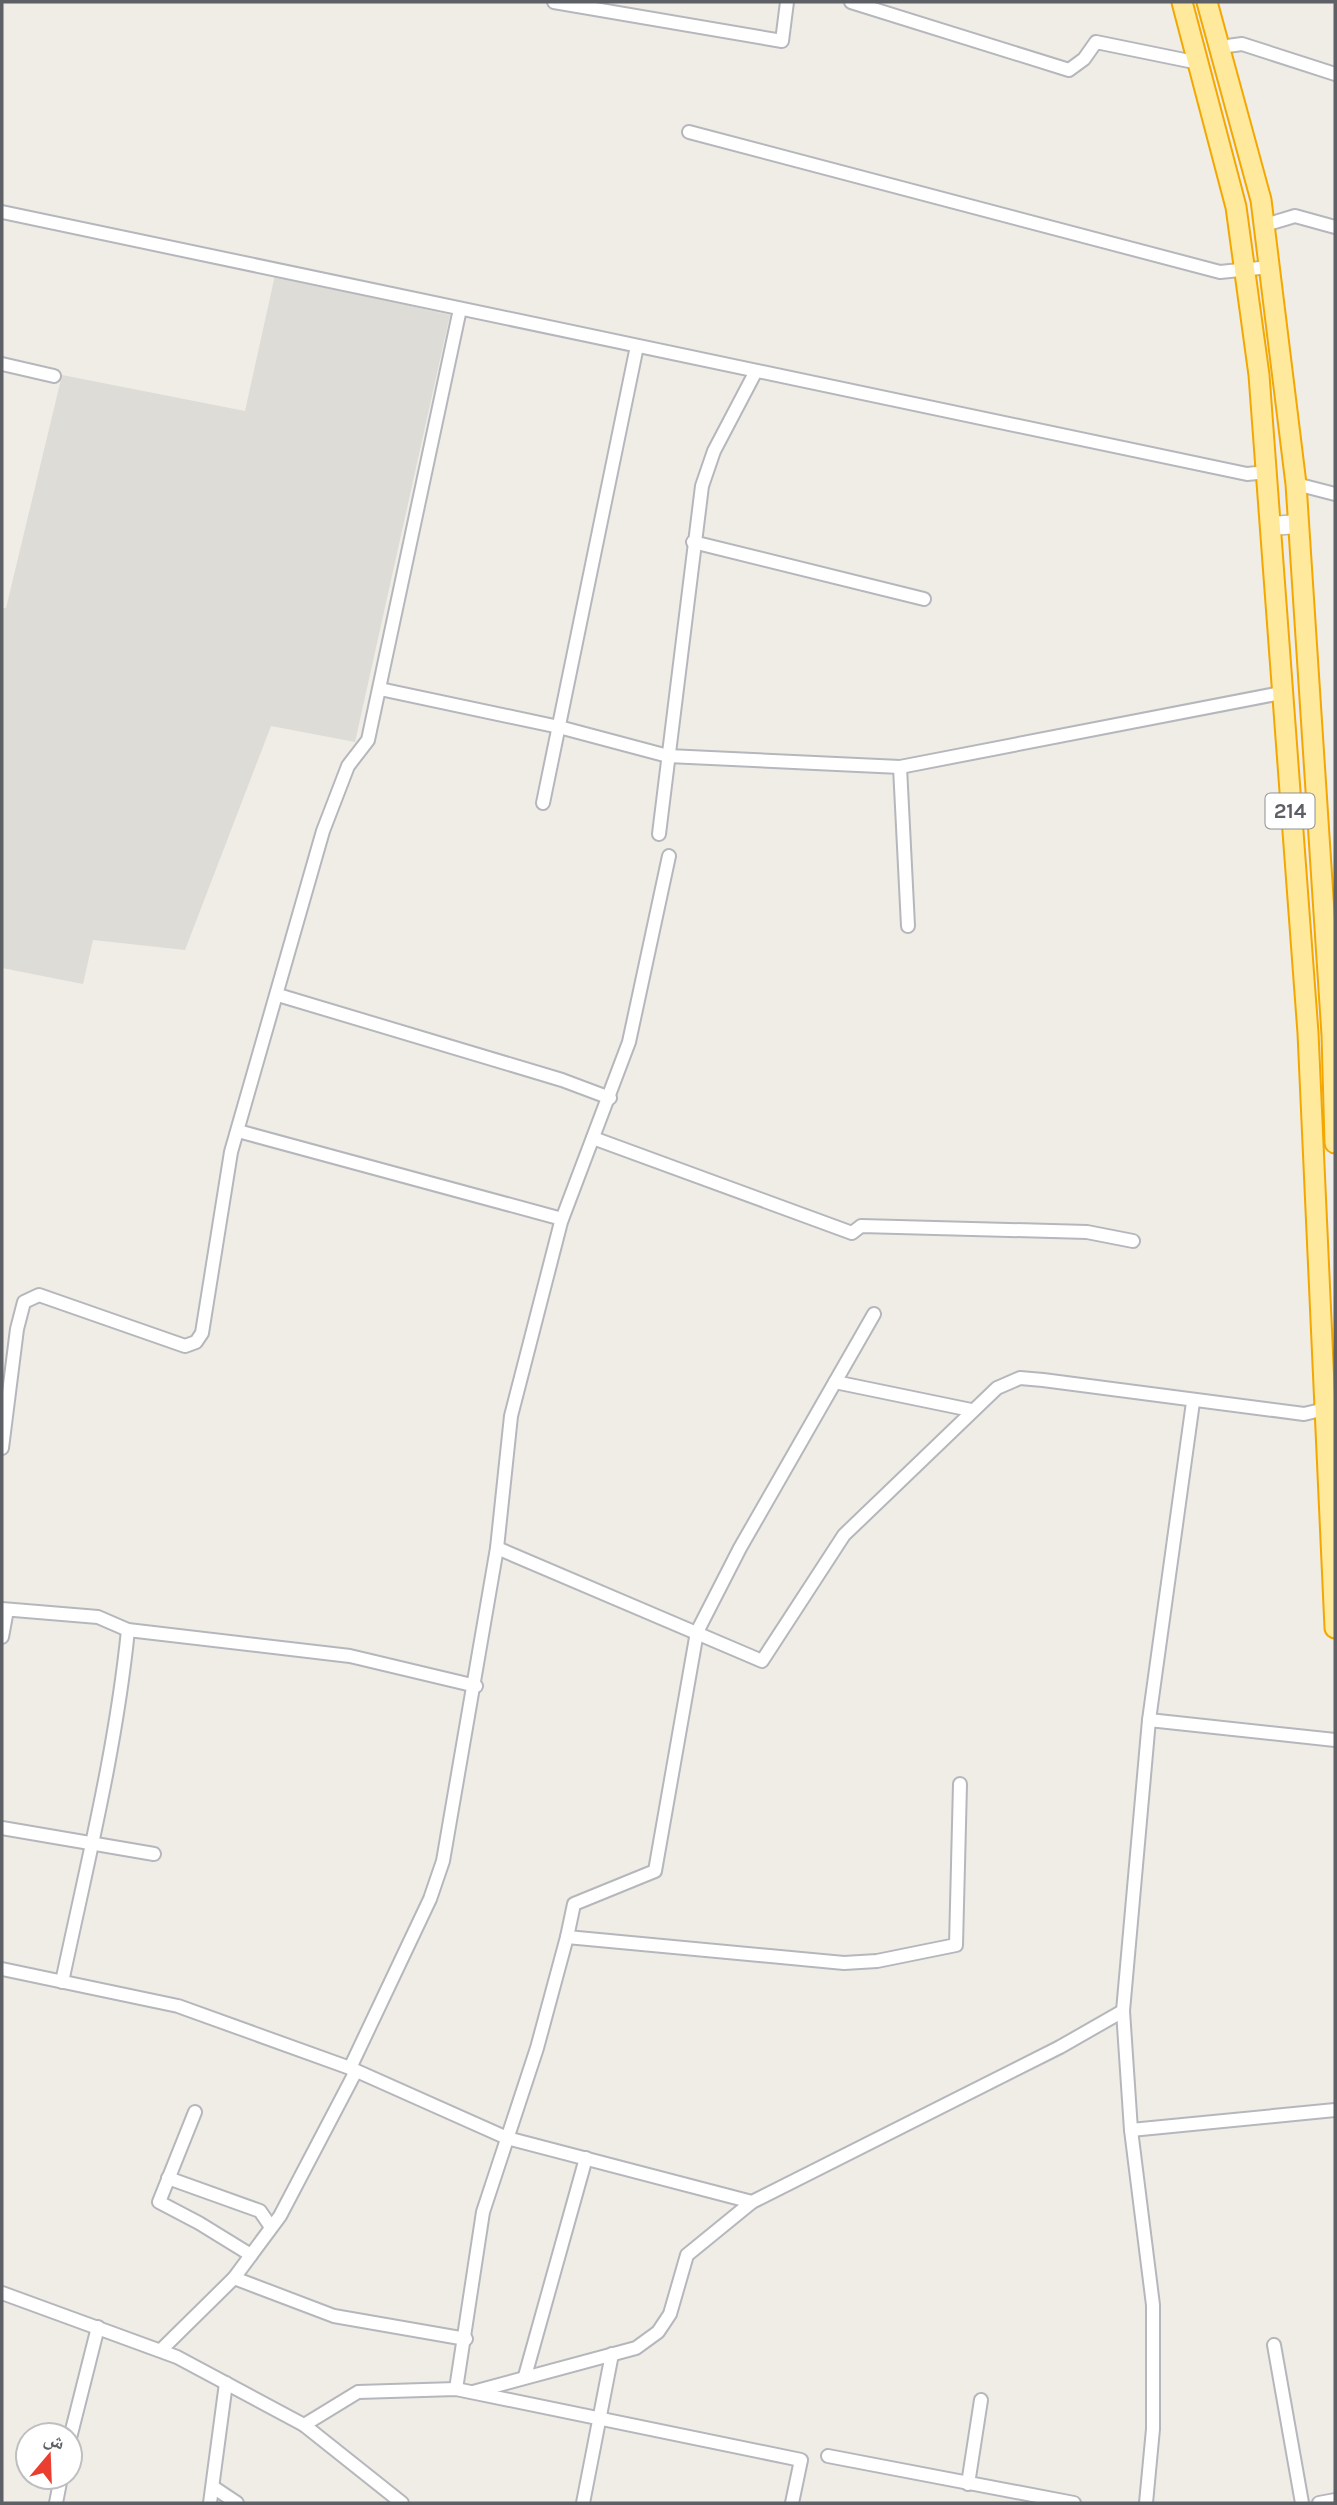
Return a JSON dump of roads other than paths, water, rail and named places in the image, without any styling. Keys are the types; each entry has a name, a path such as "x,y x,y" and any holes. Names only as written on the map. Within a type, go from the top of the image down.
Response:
{"highway":[{"name":"214","path":"1182,2 1236,207 1268,472 1280,693 1308,1033 1335,1628"},
{"name":"214","path":"1208,2 1261,200 1296,484 1334,1036 1335,1143"}],"main road":[{"path":"1271,526 1298,524"}],"street":[{"path":"554,2 782,41 787,2"},
{"path":"851,2 1069,70 1084,59 1096,42 1199,63"},
{"path":"1220,47 1242,44 1335,74"},
{"path":"689,132 1220,272 1270,267"},
{"path":"2,212 1247,474 1268,472"},
{"path":"1265,225 1295,216 1335,227"},
{"path":"2,1448 17,1329 24,1302 39,1294 185,1346 197,1342 202,1333 231,1152 323,831 348,766 368,740 460,309"},
{"path":"543,803 637,346"},
{"path":"2,364 54,376"},
{"path":"659,834 702,486 714,452 755,371"},
{"path":"1296,484 1335,494"},
{"path":"694,542 924,599"},
{"path":"380,689 559,727 668,756 900,767 1280,693"},
{"path":"900,767 908,926"},
{"path":"161,2350 234,2278 271,2227 353,2069 429,1899 443,1861 476,1686 497,1548 511,1416 562,1219 629,1042 669,856"},
{"path":"278,995 562,1080 610,1098"},
{"path":"238,1131 562,1219"},
{"path":"593,1138 852,1233 861,1226 1087,1231 1133,1241"},
{"path":"456,2389 466,2339 483,2212 537,2048 574,1904 655,1871 697,1632 740,1548 874,1314"},
{"path":"497,1548 762,1661 844,1535 971,1410 997,1388 1020,1378 1304,1414 1325,1409"},
{"path":"835,1382 971,1410"},
{"path":"1146,2503 1153,2429 1153,2305 1131,2130 1123,2011 1149,1720 1193,1402"},
{"path":"2,1637 4,1610 98,1617 128,1630 350,1656 476,1686"},
{"path":"62,1982 118,1721 128,1630"},
{"path":"1149,1720 1335,1740"},
{"path":"567,1937 844,1964 877,1961 956,1945 960,1784"},
{"path":"2,1828 154,1854"},
{"path":"2,1969 178,2006 353,2069 507,2138 752,2202"},
{"path":"473,2392 636,2348 658,2332 674,2305 687,2255 752,2202 1060,2047 1123,2011"},
{"path":"1131,2130 1335,2110"},
{"path":"195,2112 159,2202 200,2222 251,2255"},
{"path":"526,2376 586,2158"},
{"path":"168,2178 260,2211 271,2227"},
{"path":"234,2278 334,2316 466,2339"},
{"path":"2,2292 161,2350 304,2424 402,2503"},
{"path":"74,2421 98,2327"},
{"path":"1274,2345 1302,2503"},
{"path":"583,2503 601,2419 611,2354"},
{"path":"210,2503 226,2383"},
{"path":"304,2424 358,2392 456,2389 801,2460 792,2503"},
{"path":"968,2484 981,2400"},
{"path":"828,2456 1074,2503"},
{"path":"213,2487 237,2503"},
{"path":"1319,2503 1335,2500"}]}
